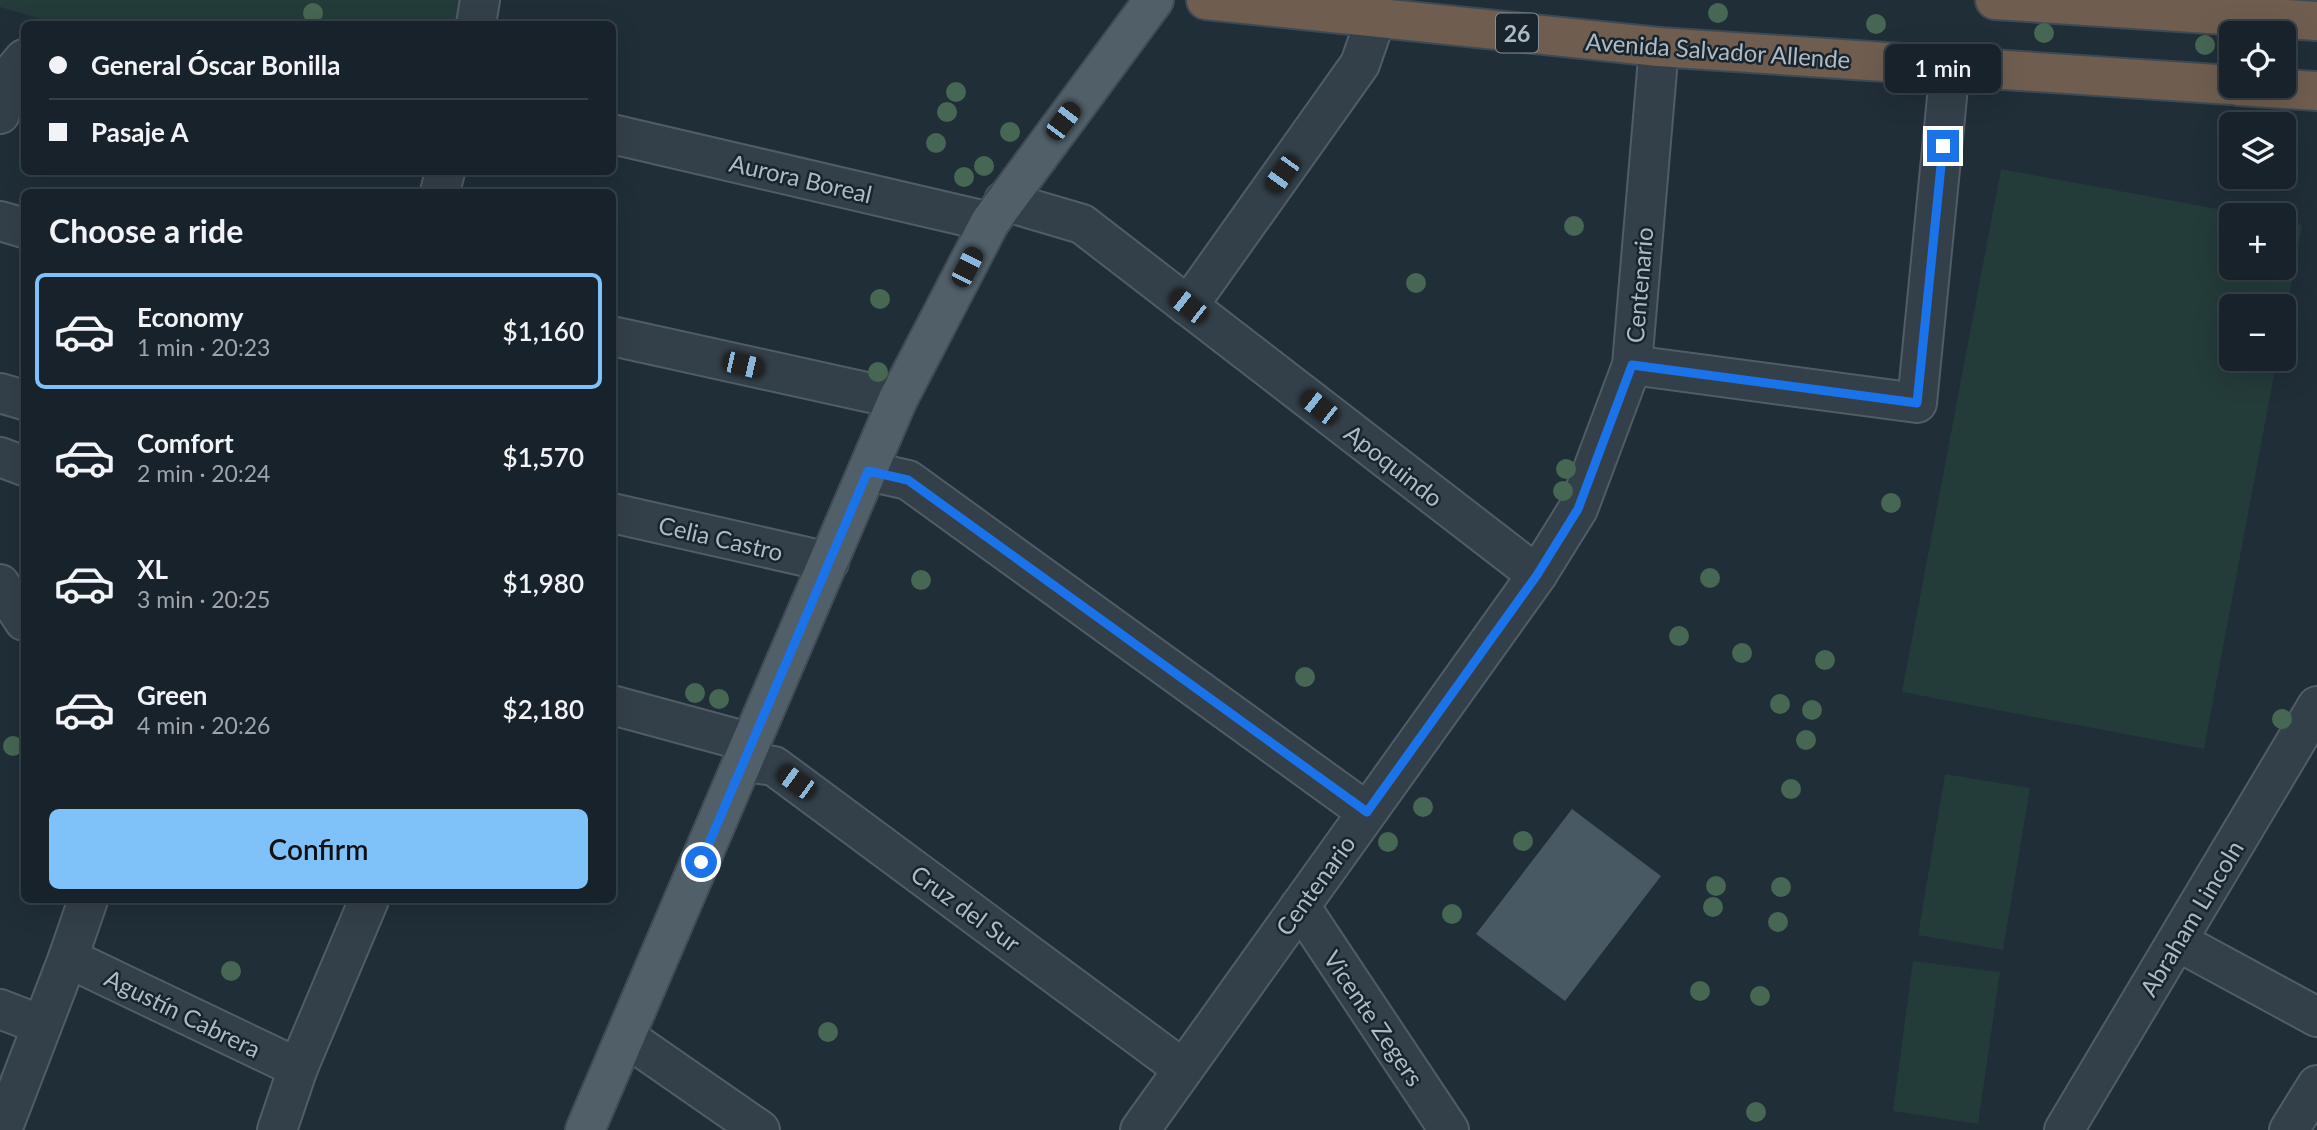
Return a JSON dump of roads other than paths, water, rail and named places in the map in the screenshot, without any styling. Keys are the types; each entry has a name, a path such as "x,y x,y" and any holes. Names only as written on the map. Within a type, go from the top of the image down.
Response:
{"highway":[{"name":"Avenida Salvador Allende","path":"1206,0 1659,47 2219,84"},
{"path":"1995,0 2315,14"},
{"path":"2296,90 2317,91"}],"main road":[{"path":"586,1130 898,399 997,212 1154,0"}],"street":[{"path":"476,21 480,0"},
{"path":"1188,306 1360,64 1376,18"},
{"name":"Centenario","path":"1140,1130 1537,575 1578,509 1632,365 1659,47"},
{"path":"0,114 8,78 21,63"},
{"path":"1632,365 1917,403 1950,67"},
{"name":"Aurora Boreal","path":"616,135 997,212"},
{"name":"Apoquindo","path":"997,212 1082,224 1537,575"},
{"path":"0,221 21,227"},
{"path":"616,337 898,399"},
{"path":"0,393 21,399"},
{"path":"0,457 21,465"},
{"path":"868,471 908,480 1367,812"},
{"name":"Celia Castro","path":"616,514 830,562"},
{"path":"0,584 21,616"},
{"name":"Cruz del Sur","path":"616,706 748,752 774,766 1183,1069"},
{"name":"Abraham Lincoln","path":"2064,1130 2317,706"},
{"path":"2,1130 87,903"},
{"path":"277,1130 298,1068 368,903"},
{"name":"Vicente Zegers","path":"1300,906 1449,1130"},
{"path":"2177,941 2317,1017"},
{"name":"Agustín Cabrera","path":"68,958 298,1068"},
{"path":"0,1009 41,1025"},
{"path":"626,1037 760,1130"},
{"path":"2289,1130 2317,1085"}]}
